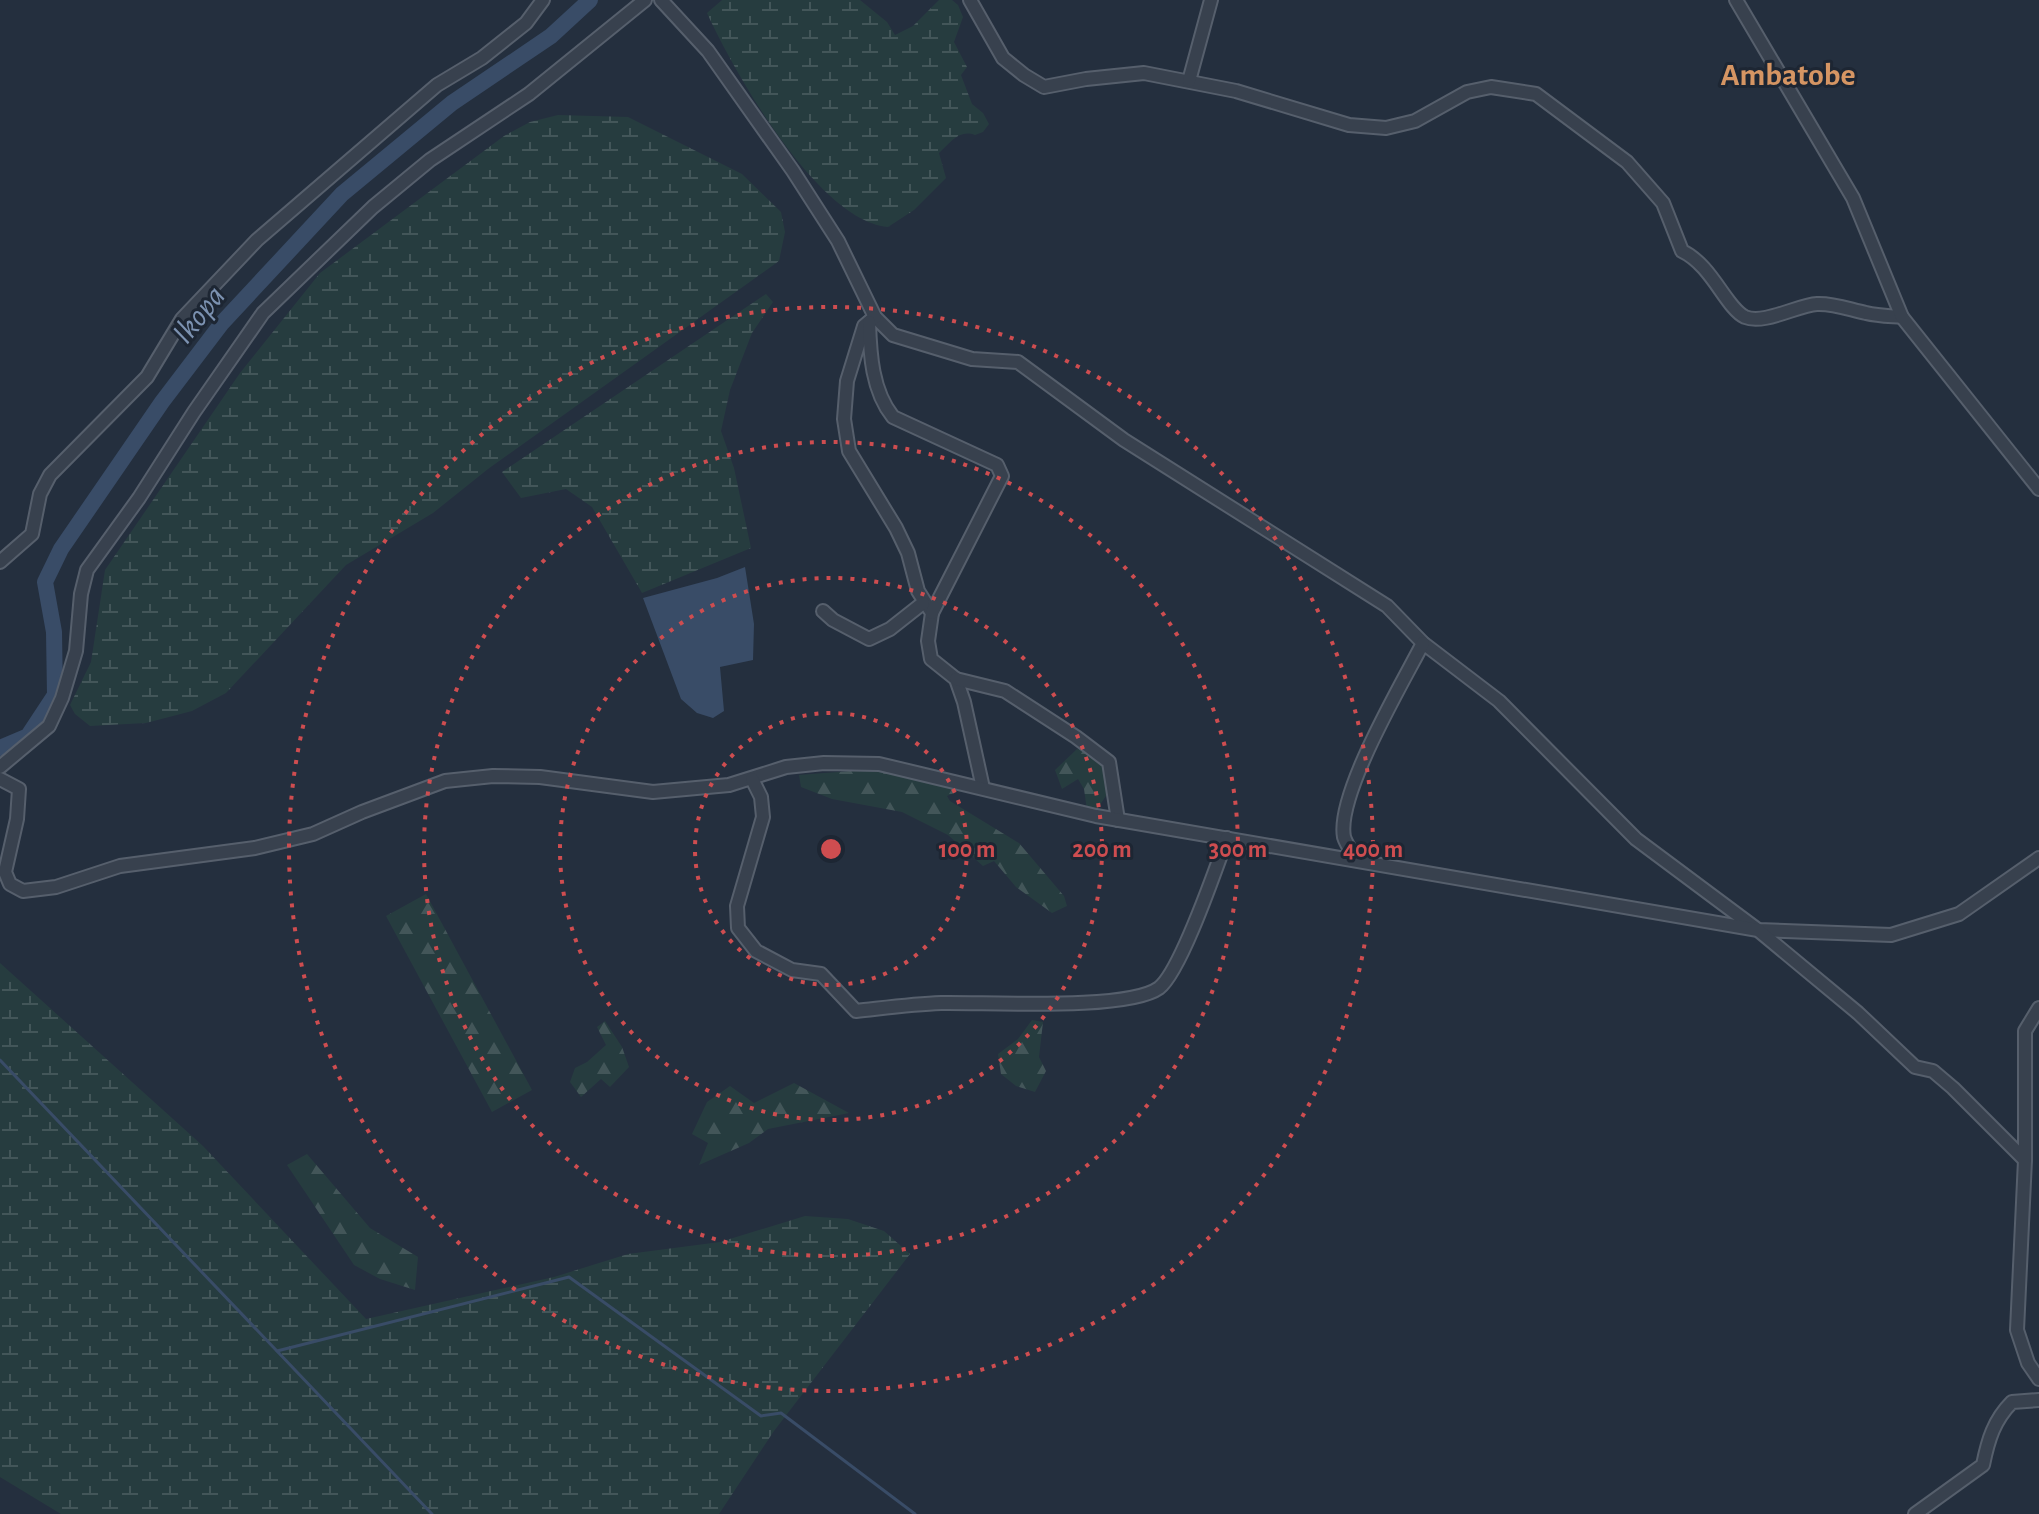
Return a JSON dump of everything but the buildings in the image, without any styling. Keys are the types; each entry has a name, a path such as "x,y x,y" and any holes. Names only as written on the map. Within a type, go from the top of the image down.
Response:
{"street":[{"path":"0,562 32,534 40,494 50,475 147,377 182,319 257,240 437,85 482,58 526,23 543,0"},
{"path":"0,767 49,726 62,698 76,651 81,594 87,570 263,313 395,188 430,160 529,94 645,0"},
{"path":"661,0 708,51 838,241 872,320 870,357 883,405 893,417 997,465 1002,476 928,608 869,639 833,620 823,611"},
{"path":"970,0 1003,58 1044,87 1144,73 1236,91 1349,125 1386,128 1415,121 1467,92 1491,87 1536,94 1627,162 1663,203 1682,251 1712,275 1745,317 1758,318 1817,304 1902,317"},
{"path":"1189,81 1211,0"},
{"path":"1736,0 1853,198 1902,317 2039,489"},
{"path":"872,320 864,326 847,381 844,419 849,451 908,553 928,608 931,659 956,679 1005,691 1109,762 1118,820"},
{"path":"872,320 893,335 972,359 1018,362 1136,449 1387,606 1423,643 1499,701 1636,839 1758,930 1858,1013 1915,1067 1933,1071 2025,1160"},
{"path":"1356,859 1344,838 1344,817 1350,789 1423,643"},
{"path":"956,679 983,788"},
{"path":"0,779 19,789 17,819 5,872 10,884 23,891 56,887 120,866 255,848 313,834 445,781 493,776 540,777 653,792 729,785 786,767 824,763 879,764 1118,820 1758,930 1891,935 1959,914 2039,858"},
{"path":"752,779 761,797 763,817 737,906 738,928 756,951 792,970 821,974 856,1011 935,1003 1029,1005 1082,1002 1136,997 1160,987 1187,941 1227,838"},
{"path":"2039,1008 2025,1031 2025,1160 2017,1330 2028,1363 2039,1379"},
{"path":"1915,1514 1983,1465 1989,1437 2003,1411 2012,1402 2039,1400"}],"green space":[{"path":"722,0 860,0 887,22 895,35 913,26 939,0 952,0 963,17 954,42 967,67 961,75 972,104 983,113 989,124 983,132 975,135 959,135 939,153 946,178 914,210 888,227 861,219 834,199 807,172 758,105 707,13"},
{"path":"558,115 628,117 742,174 781,212 785,232 779,261 488,469 433,513 346,565 226,693 192,711 146,723 90,726 75,714 70,705 91,662 105,570 240,373 320,273 504,136 530,122"},
{"path":"766,294 773,302 752,333 730,390 721,431 734,468 751,548 642,593 592,507 566,489 521,498 502,472"},
{"path":"1077,749 1098,757 1105,768 1110,790 1097,809 1087,810 1084,789 1078,779 1062,789 1055,770"},
{"path":"875,769 952,783 956,792 947,796 950,801 1019,843 1064,896 1067,906 1052,913 1016,887 994,861 983,866 948,835 902,812 832,799 801,787 799,775"},
{"path":"426,894 532,1090 492,1112 386,916"},
{"path":"0,963 203,1146 366,1319 554,1277 628,1254 720,1242 805,1216 848,1219 884,1231 910,1254 774,1431 719,1514 61,1514 0,1477"},
{"path":"1032,1020 1043,1022 1039,1057 1046,1071 1035,1092 1016,1086 1001,1074 998,1054 1018,1039"},
{"path":"605,1021 622,1047 629,1067 610,1087 601,1079 581,1097 570,1082 575,1068 606,1045 597,1027"},
{"path":"794,1083 849,1113 768,1129 749,1143 699,1165 708,1143 692,1134 707,1102 730,1086 754,1103"},
{"path":"307,1154 370,1228 418,1257 415,1290 380,1279 354,1265 287,1165"}],"water":[{"path":"745,567 754,624 753,660 720,667 724,711 713,718 697,713 681,699 643,598"}],"waterway":[{"name":"Ikopa","path":"0,748 28,736 55,695 54,632 45,582 61,549 162,402 222,323 342,194 452,103 551,36 590,0"},
{"path":"0,1060 432,1514"},
{"path":"277,1351 569,1277 761,1416 781,1413 915,1514"}],"district":[{"name":"Ambatobe","path":"1788,74"}]}
